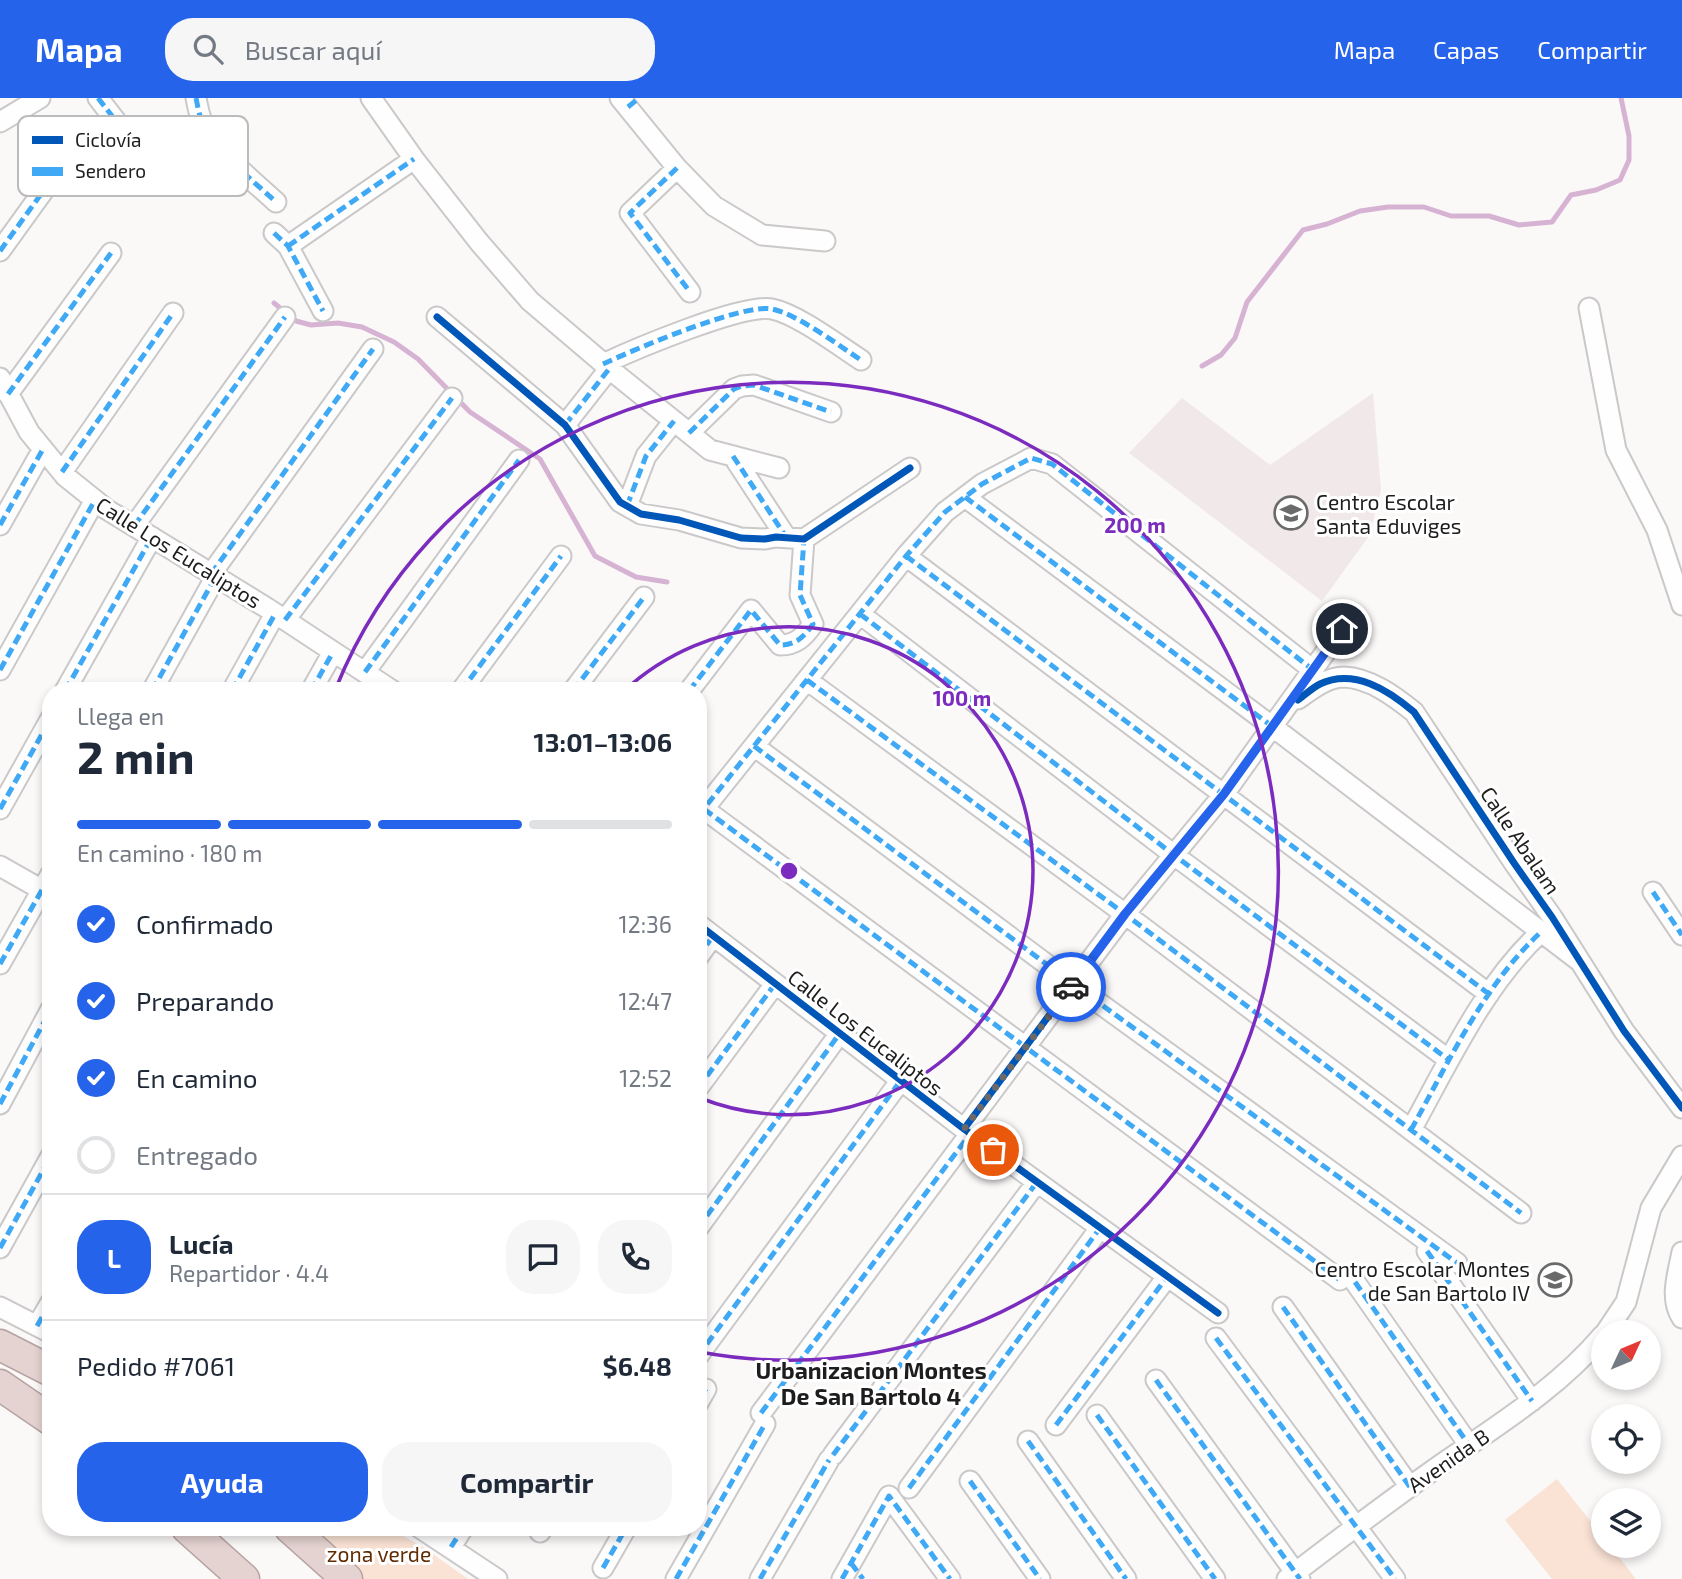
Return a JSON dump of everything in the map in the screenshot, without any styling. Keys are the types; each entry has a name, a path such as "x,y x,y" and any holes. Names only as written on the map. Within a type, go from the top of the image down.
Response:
{"highway":[{"path":"0,1345 42,1366"},
{"path":"0,1385 42,1414"},
{"path":"196,1536 244,1579"},
{"path":"299,1536 347,1579"}],"street":[{"path":"0,122 40,98"},
{"path":"98,98 112,116"},
{"path":"196,98 200,116"},
{"path":"370,98 478,242 530,301 710,450 779,468"},
{"path":"629,101 677,168 714,206 762,235 825,241"},
{"path":"323,311 281,239 414,159"},
{"path":"677,168 630,213 690,292"},
{"path":"248,176 276,202"},
{"path":"0,251 40,196"},
{"path":"3,388 111,253"},
{"path":"565,425 606,366 654,341 744,312 770,308 787,315 861,360"},
{"path":"1589,308 1616,450 1657,530 1682,605"},
{"path":"61,472 173,313"},
{"path":"134,526 285,317"},
{"path":"437,317 565,425 620,502 641,514 679,520 741,538 795,538 910,468"},
{"path":"157,682 213,575 373,349"},
{"path":"627,506 646,456 682,427 742,386 754,386 831,412"},
{"name":"Calle Los Eucaliptos","path":"3,388 29,432 61,472 95,500 380,682"},
{"path":"238,682 280,617 452,398"},
{"path":"0,525 43,449"},
{"path":"696,682 751,610 780,645 790,645 804,637 813,624 800,595 795,538 733,456"},
{"path":"707,805 906,556 945,512 982,484 1031,458 1052,464 1313,670"},
{"path":"365,672 519,460"},
{"path":"965,497 1273,727 1578,960"},
{"path":"0,670 95,500"},
{"path":"70,682 152,537"},
{"path":"468,682 561,556"},
{"path":"906,556 1489,994"},
{"path":"580,682 645,597"},
{"path":"860,614 1174,855 1450,1060"},
{"path":"707,1522 763,1419 1026,1047 1125,914 1224,794 1342,629"},
{"path":"316,682 333,652"},
{"name":"Calle Abalam","path":"1286,708 1320,684 1343,677 1369,683 1394,695 1414,712 1552,917 1624,1031 1682,1108"},
{"path":"807,680 1125,914 1521,1213"},
{"path":"0,809 42,734"},
{"path":"754,746 1073,984 1457,1263"},
{"path":"707,816 1347,1281 1469,1445"},
{"path":"0,866 42,884"},
{"path":"1653,891 1682,935"},
{"path":"0,964 42,896"},
{"name":"Calle Los Eucaliptos","path":"707,931 967,1132 1218,1313"},
{"path":"1411,1130 1489,994 1521,950 1541,932"},
{"path":"707,1076 775,984"},
{"path":"0,1104 42,1026"},
{"path":"707,1216 840,1033"},
{"path":"707,1344 901,1080"},
{"name":"Avenida B","path":"1613,1320 1626,1302 1651,1208 1682,1156"},
{"path":"0,1248 42,1172"},
{"path":"760,1579 831,1457 1037,1182"},
{"path":"909,1488 1100,1228"},
{"path":"1427,1251 1532,1401"},
{"path":"1682,1252 1675,1293 1676,1309 1682,1318"},
{"path":"1056,1425 1167,1277"},
{"path":"0,1307 42,1328"},
{"path":"1283,1307 1410,1487"},
{"path":"1216,1338 1395,1579"},
{"name":"Avenida B","path":"1294,1577 1355,1527 1532,1401 1565,1374 1591,1347"},
{"path":"1156,1380 1294,1577"},
{"path":"1097,1415 1215,1579"},
{"path":"1028,1441 1126,1579"},
{"path":"970,1481 1040,1579"},
{"path":"852,1574 890,1496 950,1579"},
{"path":"434,1536 497,1579"},
{"path":"451,1547 458,1536"},
{"path":"603,1568 621,1536"},
{"path":"676,1579 699,1536"}],"shaded area":[{"name":"Centro Escolar Santa Eduviges","path":"1373,393 1381,490 1369,536 1322,601 1129,453 1182,398 1270,465"}],"green space":[{"path":"1557,1479 1591,1522 1591,1558 1620,1558 1635,1578 1552,1579 1505,1520"},
{"name":"zona verde","path":"299,1536 403,1536 468,1579 347,1579"}],"waterway":[{"path":"1202,366 1221,355 1235,338 1247,302 1303,230 1360,211 1388,207 1424,207 1451,216 1489,216 1519,225 1552,222 1571,195 1596,190 1620,180 1629,160 1629,136 1621,98"},
{"path":"274,303 296,321 311,325 338,323 362,327 394,342 418,359 470,412 540,459 595,556 636,577 667,582"}],"marked path":[{"path":"98,98 112,116"},
{"path":"196,98 200,116"},
{"path":"628,107 639,98"},
{"path":"288,246 414,159"},
{"path":"677,168 630,213 690,292"},
{"path":"248,176 276,202"},
{"path":"0,251 40,196"},
{"path":"274,233 288,246 323,311"},
{"path":"8,394 111,253"},
{"path":"603,364 688,329 758,309 772,309 793,317 861,360"},
{"path":"62,472 173,313"},
{"path":"134,526 285,317"},
{"path":"211,574 373,349"},
{"path":"565,425 609,369"},
{"path":"689,433 734,389 742,386 754,385 831,412"},
{"path":"285,620 452,398"},
{"path":"627,506 646,456 674,421"},
{"path":"0,525 43,449"},
{"path":"733,456 786,537"},
{"path":"707,805 906,556 945,512 982,484 1031,458 1052,464 1313,670"},
{"path":"365,672 519,460"},
{"path":"965,497 1273,727"},
{"path":"0,670 95,500"},
{"path":"70,682 152,537"},
{"path":"696,682 751,610 780,645 795,642 810,629 813,624 800,595 804,539"},
{"path":"468,682 561,556"},
{"path":"906,556 1489,994"},
{"path":"157,682 216,576"},
{"path":"580,682 644,597"},
{"path":"237,682 275,614"},
{"path":"860,614 1174,855 1449,1060"},
{"path":"316,682 333,652"},
{"path":"807,680 1125,914 1521,1213"},
{"path":"0,809 42,734"},
{"path":"754,746 1073,984 1457,1263"},
{"path":"707,811 1340,1280"},
{"path":"0,964 42,890"},
{"path":"1653,892 1682,935"},
{"path":"1411,1130 1485,999 1521,952 1541,932"},
{"path":"707,944 713,936"},
{"path":"707,1076 775,984"},
{"path":"0,1104 42,1026"},
{"path":"707,1216 840,1033"},
{"path":"707,1344 901,1080"},
{"path":"761,1413 970,1134"},
{"path":"0,1248 42,1172"},
{"path":"833,1455 1037,1182"},
{"path":"909,1488 1100,1228"},
{"path":"1427,1251 1532,1401"},
{"path":"1056,1425 1167,1277"},
{"path":"1355,1282 1469,1445"},
{"path":"1283,1307 1410,1487"},
{"path":"37,1326 42,1317"},
{"path":"1216,1338 1395,1579"},
{"path":"1156,1380 1300,1579"},
{"path":"1097,1415 1215,1579"},
{"path":"707,1525 765,1424"},
{"path":"1028,1441 1126,1579"},
{"path":"760,1579 829,1460"},
{"path":"970,1481 1040,1579"},
{"path":"842,1579 889,1496 950,1579"},
{"path":"451,1547 458,1536"},
{"path":"603,1568 621,1536"},
{"path":"676,1579 701,1536"},
{"path":"851,1563 863,1579"}],"cycle path":[{"path":"437,317 565,425 620,502 641,514 679,520 741,538 804,539 910,468"},
{"path":"964,1129 1125,914 1224,794 1342,629"},
{"path":"1298,700 1320,684 1333,680 1358,680 1382,689 1414,712 1552,917 1624,1031 1682,1108"},
{"path":"707,931 964,1129 1218,1313"}],"way so far":[{"path":"993,1150 964,1129 1071,987"}],"place":[{"name":"Centro Escolar Santa Eduviges","path":"1291,513"},
{"name":"Centro Escolar Montes de San Bartolo IV","path":"1555,1280"}],"district":[{"name":"Urbanizacion Montes De San Bartolo 4","path":"871,1383"}],"route":[{"path":"1071,987 1125,914 1224,794 1342,629"}]}
